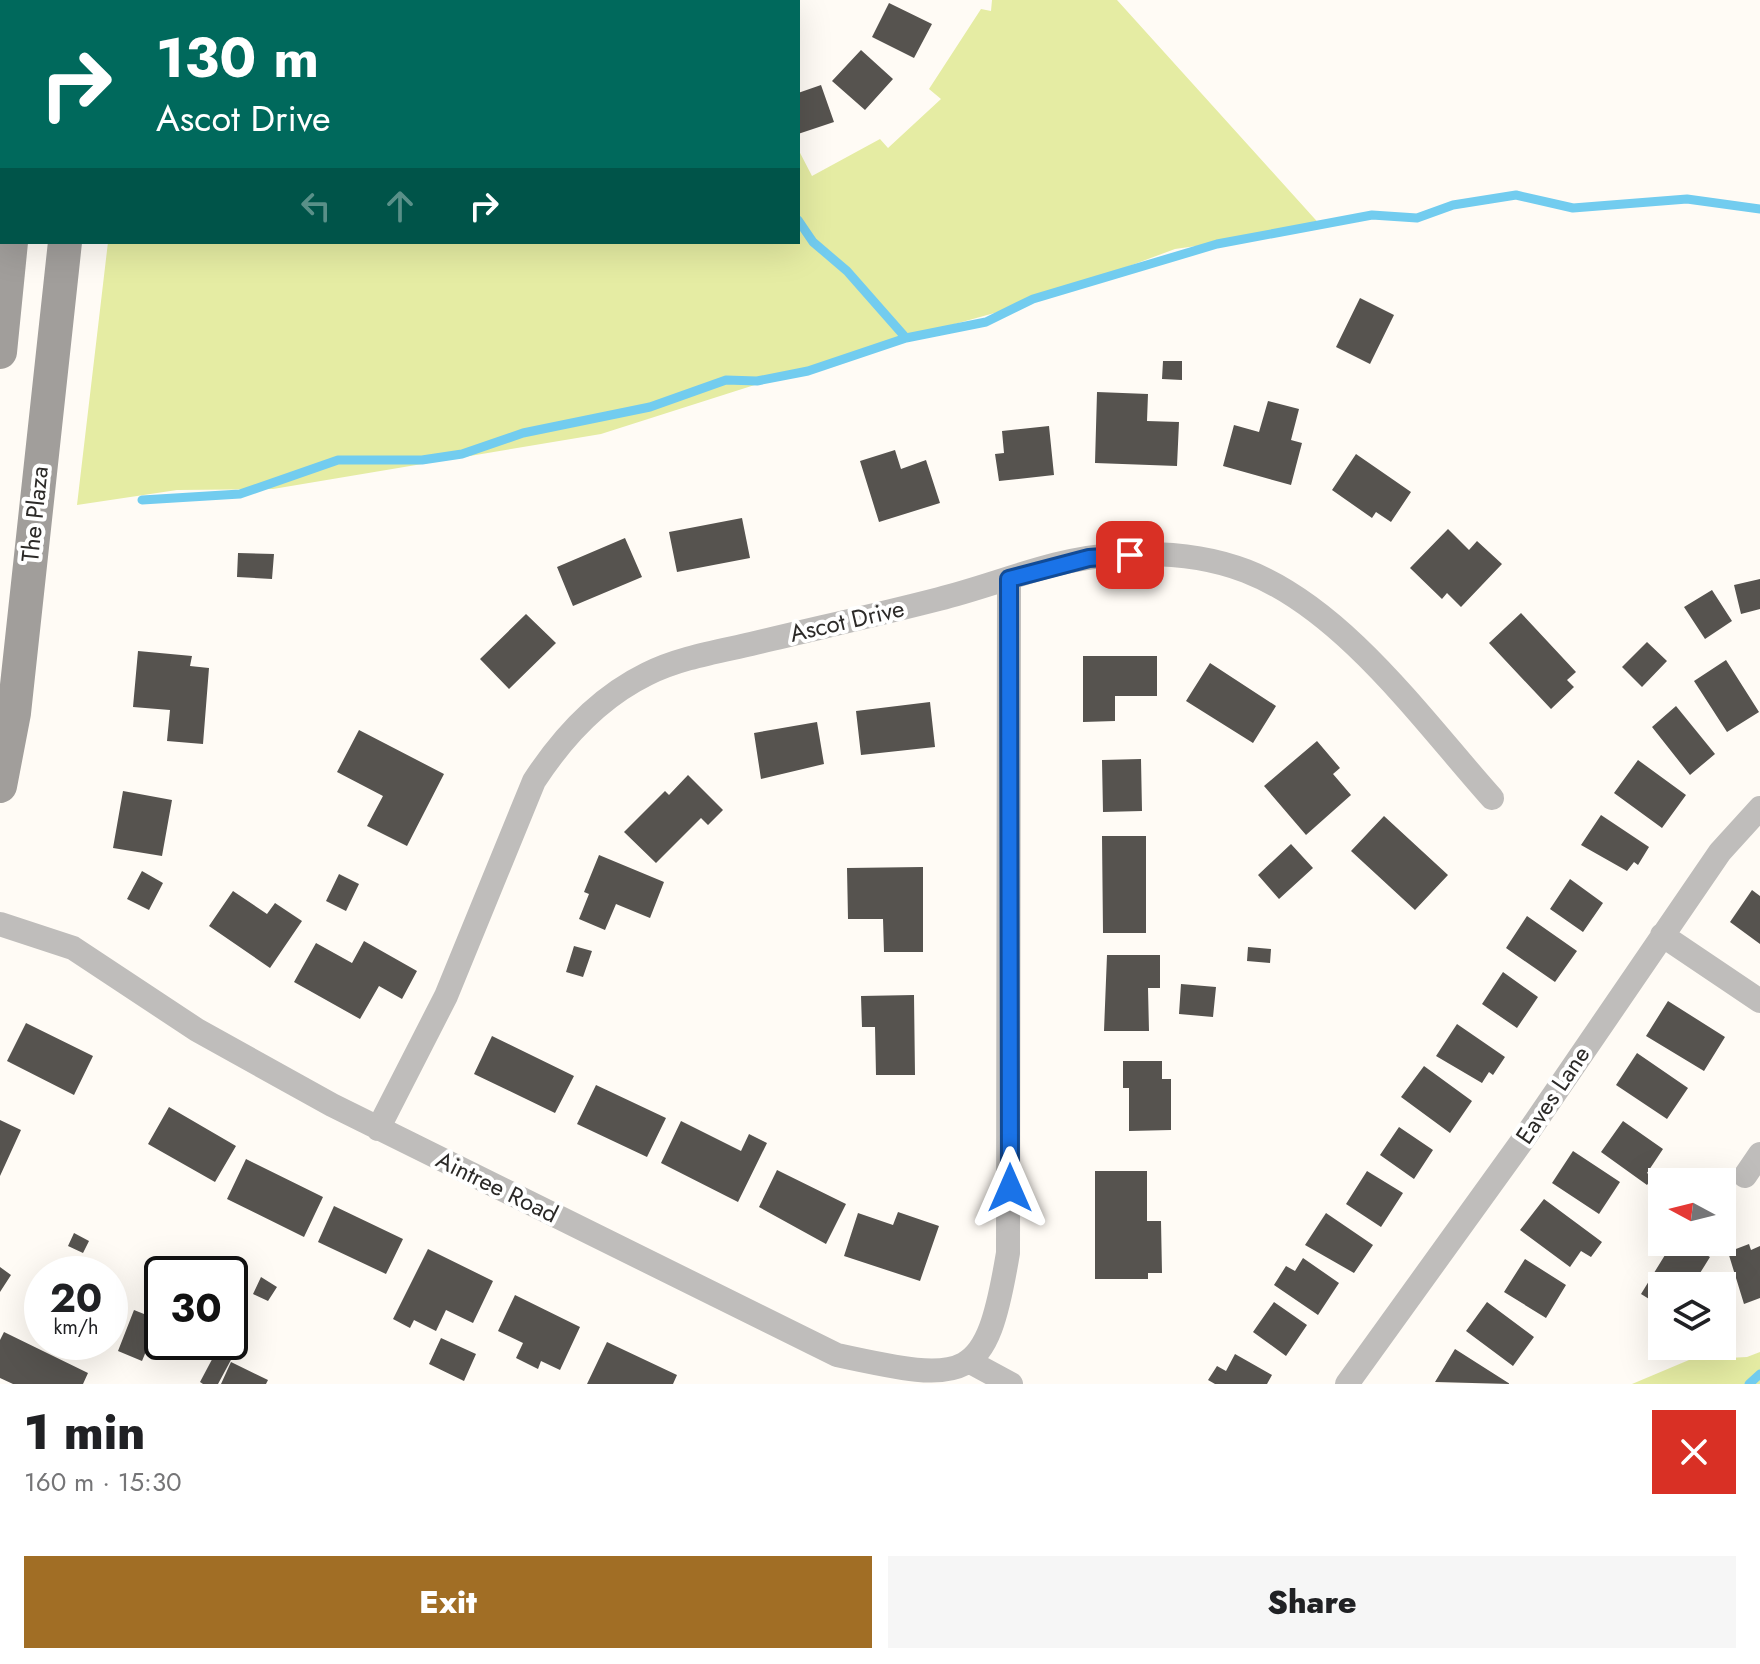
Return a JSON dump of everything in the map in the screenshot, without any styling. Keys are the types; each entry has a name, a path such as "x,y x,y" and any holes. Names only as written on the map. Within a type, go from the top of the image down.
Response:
{"main road":[{"path":"0,352 11,244"},
{"name":"The Plaza","path":"0,786 14,713 65,244"}],"street":[{"name":"Ascot Drive","path":"378,1129 446,996 534,781 555,749 615,693 647,673 705,653 1089,558 1148,554 1179,556 1242,569 1272,582 1310,606 1352,644 1492,798"},
{"path":"1009,579 1008,1253 992,1335 974,1364 1011,1384"},
{"name":"Eaves Lane","path":"1347,1384 1525,1137 1720,852 1760,808"},
{"name":"Aintree Road","path":"0,924 73,948 197,1030 378,1129 837,1355 876,1368 938,1379 957,1377 974,1364"},
{"path":"1662,935 1760,1001"},
{"path":"1745,1176 1760,1154"}],"green space":[{"path":"992,0 1117,0 1323,228 1175,249 1027,304 886,343 601,434 273,489 177,490 77,505 108,244 800,244 800,153 812,176 880,139 888,148 941,99 929,89 981,9 991,11"},
{"path":"1760,1352 1760,1384 1632,1384 1689,1360 1736,1360"}],"building":[{"path":"889,3 932,24 914,58 872,37"},
{"path":"861,50 893,79 865,110 832,81"},
{"path":"821,85 834,122 800,133 800,92"},
{"path":"1360,298 1394,315 1370,364 1336,347"},
{"path":"1163,361 1182,361 1182,380 1162,379"},
{"path":"1097,392 1148,394 1147,421 1179,422 1177,466 1095,463"},
{"path":"1268,401 1299,409 1291,440 1302,443 1291,485 1223,466 1234,425 1259,432"},
{"path":"1049,426 1054,475 999,481 995,454 1004,453 1002,431"},
{"path":"895,450 901,469 926,460 940,503 879,522 860,461"},
{"path":"1356,454 1411,492 1391,522 1376,512 1372,518 1332,490"},
{"path":"742,518 750,558 677,572 669,532"},
{"path":"1448,529 1469,550 1477,541 1502,564 1461,607 1447,593 1442,599 1410,568"},
{"path":"625,538 642,577 573,606 557,567"},
{"path":"238,553 274,554 272,579 237,577"},
{"path":"1760,579 1760,609 1741,614 1734,585"},
{"path":"1712,590 1732,621 1705,639 1684,607"},
{"path":"1521,613 1576,672 1567,680 1574,687 1551,709 1489,643"},
{"path":"526,614 556,643 509,689 480,659"},
{"path":"1647,642 1667,661 1642,687 1622,667"},
{"path":"138,651 192,656 190,666 209,668 203,744 167,741 170,710 133,707"},
{"path":"1083,656 1157,656 1157,696 1115,696 1115,721 1083,722"},
{"path":"1726,660 1759,712 1727,732 1694,681"},
{"path":"1210,663 1276,706 1253,743 1186,701"},
{"path":"930,702 935,747 861,755 856,711"},
{"path":"1676,706 1715,754 1690,775 1652,727"},
{"path":"817,722 824,764 761,779 754,733"},
{"path":"359,730 444,774 407,846 367,826 383,796 337,772"},
{"path":"1317,741 1340,768 1333,774 1351,795 1306,835 1264,786"},
{"path":"1141,759 1142,811 1103,812 1102,760"},
{"path":"1638,760 1686,795 1662,828 1614,793"},
{"path":"688,775 723,810 708,825 701,818 656,863 624,832 665,791 669,795"},
{"path":"123,791 172,800 162,856 113,848"},
{"path":"1601,815 1649,847 1638,865 1634,862 1627,871 1581,845"},
{"path":"1384,816 1448,875 1415,910 1351,851"},
{"path":"1102,836 1146,836 1146,933 1103,933"},
{"path":"1291,844 1313,868 1279,899 1258,875"},
{"path":"599,855 664,882 650,918 616,904 605,930 579,919 589,894 584,892"},
{"path":"923,867 923,952 884,952 883,919 848,919 847,868"},
{"path":"142,871 163,883 149,910 127,899"},
{"path":"339,874 359,884 346,911 326,901"},
{"path":"1570,879 1603,903 1583,932 1550,909"},
{"path":"1752,890 1760,896 1760,944 1730,922"},
{"path":"233,891 267,914 275,903 302,921 270,968 209,926"},
{"path":"1527,916 1577,951 1555,982 1506,948"},
{"path":"364,941 417,971 402,999 379,986 360,1019 294,982 316,943 352,963"},
{"path":"574,946 592,951 583,977 566,972"},
{"path":"1248,947 1271,949 1270,963 1247,961"},
{"path":"1107,955 1160,955 1160,988 1148,988 1149,1031 1104,1031"},
{"path":"1503,972 1538,997 1517,1028 1482,1004"},
{"path":"1181,984 1216,987 1213,1017 1179,1014"},
{"path":"914,995 915,1075 876,1075 875,1027 862,1027 861,996"},
{"path":"1668,1001 1725,1037 1704,1071 1646,1036"},
{"path":"26,1023 93,1056 74,1095 7,1061"},
{"path":"1457,1024 1505,1057 1493,1075 1489,1072 1482,1083 1436,1056"},
{"path":"492,1036 574,1076 555,1113 474,1074"},
{"path":"1637,1053 1688,1088 1667,1119 1616,1085"},
{"path":"1123,1061 1162,1061 1162,1079 1171,1079 1171,1130 1129,1131 1129,1088 1123,1088"},
{"path":"1424,1066 1472,1101 1450,1133 1401,1097"},
{"path":"596,1085 666,1118 647,1157 577,1124"},
{"path":"169,1107 236,1146 215,1182 148,1144"},
{"path":"0,1120 21,1130 0,1176"},
{"path":"681,1121 741,1151 749,1134 767,1143 738,1202 661,1163"},
{"path":"1623,1121 1663,1149 1648,1168 1647,1185 1601,1152"},
{"path":"1399,1127 1433,1150 1414,1179 1380,1155"},
{"path":"1573,1151 1620,1182 1599,1214 1552,1183"},
{"path":"246,1159 323,1197 304,1237 227,1199"},
{"path":"777,1170 846,1204 826,1244 759,1207"},
{"path":"1095,1171 1147,1171 1147,1221 1161,1221 1162,1273 1148,1273 1148,1279 1095,1279"},
{"path":"1367,1171 1403,1193 1381,1227 1346,1204"},
{"path":"1544,1199 1602,1242 1591,1257 1581,1251 1570,1267 1520,1230"},
{"path":"334,1206 403,1239 386,1274 318,1242"},
{"path":"898,1212 939,1226 920,1281 844,1256 858,1213 893,1225"},
{"path":"1326,1213 1373,1245 1354,1273 1305,1245"},
{"path":"74,1233 89,1241 83,1253 68,1246"},
{"path":"1749,1244 1751,1250 1760,1246 1760,1298 1744,1304 1729,1256 1736,1256 1736,1249"},
{"path":"428,1249 493,1281 473,1323 446,1310 436,1331 414,1320 410,1328 393,1319"},
{"path":"1664,1256 1710,1257 1701,1272 1655,1272"},
{"path":"1303,1258 1339,1283 1318,1315 1274,1285 1286,1266 1295,1271"},
{"path":"1525,1259 1566,1285 1546,1318 1504,1292"},
{"path":"0,1267 11,1275 0,1292"},
{"path":"261,1277 277,1287 268,1301 253,1294"},
{"path":"1648,1283 1648,1298 1641,1294"},
{"path":"515,1295 580,1327 560,1370 541,1361 538,1369 516,1358 523,1343 498,1331"},
{"path":"1274,1302 1307,1325 1286,1356 1253,1332"},
{"path":"1487,1302 1534,1337 1513,1366 1466,1331"},
{"path":"134,1310 144,1314 142,1361 128,1355 128,1325"},
{"path":"4,1332 24,1342 24,1360 61,1360 88,1373 83,1384 13,1384 0,1378 0,1340"},
{"path":"441,1338 476,1354 464,1381 429,1364"},
{"path":"607,1342 677,1375 673,1384 587,1384"},
{"path":"1455,1349 1510,1384 1435,1382"},
{"path":"1235,1354 1272,1375 1267,1384 1215,1384 1208,1380 1217,1366 1226,1371"},
{"path":"212,1360 231,1360 218,1384 200,1382"},
{"path":"231,1362 268,1380 266,1384 221,1384"}],"waterway":[{"path":"142,500 240,494 338,460 422,460 462,454 523,433 650,407 726,380 757,381 808,371 906,338 986,322 1033,299 1217,244 1372,215 1417,218 1453,205 1516,195 1573,208 1687,199 1760,209"},
{"path":"800,223 813,242 847,271 906,338"},
{"path":"1749,1384 1760,1374"}],"route":[{"path":"1010,1188 1009,579 1089,558 1130,555"}]}
